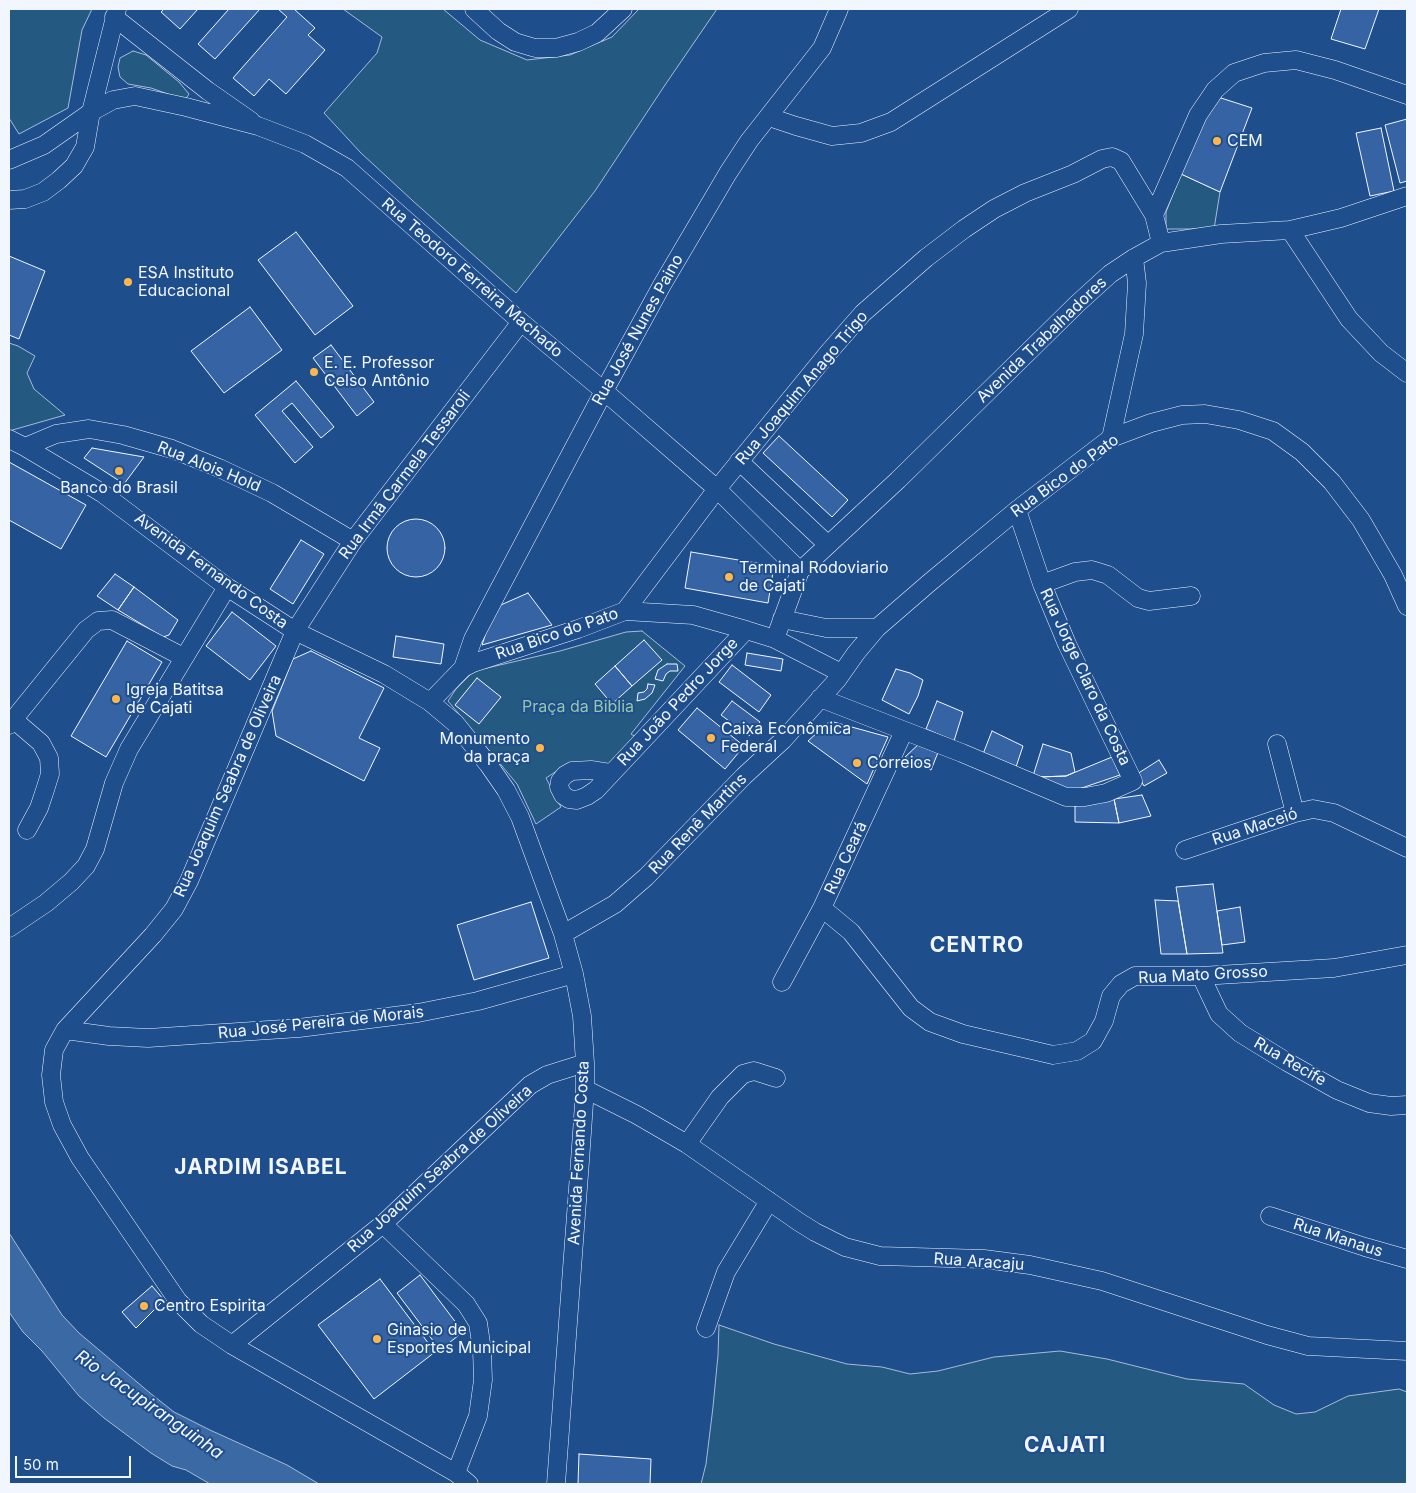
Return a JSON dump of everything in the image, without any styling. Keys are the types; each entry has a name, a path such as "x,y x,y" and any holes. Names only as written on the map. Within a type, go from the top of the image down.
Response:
{"street":[{"path":"474,9 498,32 515,42 535,48 549,48 578,42 597,33 623,9"},
{"name":"Rua José Nunes Paino","path":"463,668 473,639 604,391 728,173 749,141 822,48 840,9"},
{"path":"769,116 832,136 861,133 891,122 1069,9"},
{"path":"9,200 25,199 43,192 74,166 85,147 90,112 116,13 208,91 258,126"},
{"path":"1154,215 1198,115 1215,90 1234,73 1264,63 1296,60 1335,70 1407,95"},
{"name":"Rua Teodoro Ferreira Machado","path":"9,160 44,145 90,112 113,100 135,96 258,126 305,144 347,168 521,322 604,391 716,489 800,571"},
{"name":"Rua Joaquim Anago Trigo","path":"624,611 716,489 863,313 926,258 994,209 1102,159 1112,157 1121,161 1154,215 1161,243"},
{"name":"Avenida Trabalhadores","path":"775,640 800,571 911,467 1110,274 1161,243 1222,234 1290,230 1341,218 1407,196"},
{"path":"1290,230 1349,319 1381,353 1407,374"},
{"path":"1111,438 1134,334 1137,283 1134,258"},
{"name":"Rua Irmã Carmela Tessaroli","path":"295,632 353,541 521,322"},
{"name":"Rua Bico do Pato","path":"430,702 463,668 482,659 578,629 624,611 693,615 746,630 775,640 841,673 877,628 1017,510 1111,438 1151,423 1182,415 1205,414 1239,420 1273,431 1302,452 1332,482 1361,520 1394,576 1407,606"},
{"name":"Rua Alois Hold","path":"25,447 56,434 89,429 123,435 172,449 219,468 272,493 353,541"},
{"name":"Avenida Fernando Costa","path":"9,439 102,493 227,587 295,632 384,674 430,702 455,723 506,790 520,817 563,934 574,974 582,1016 585,1089 556,1484"},
{"path":"739,461 827,544"},
{"name":"Rua Jorge Claro da Costa","path":"820,698 962,753 1066,797 1085,797 1106,793 1133,782 1067,644 1042,584 1017,510"},
{"path":"1042,584 1075,572 1092,570 1108,575 1138,598 1149,601 1191,596"},
{"path":"9,928 46,904 86,866 95,849 114,783 129,749 227,587"},
{"path":"782,619 826,628 877,628"},
{"path":"27,830 40,808 50,774 49,758 41,743 11,722 86,630 98,621 112,620 183,657"},
{"name":"Rua João Pedro Jorge","path":"610,773 746,630"},
{"name":"Rua Joaquim Seabra de Oliveira","path":"295,632 189,881 174,909 153,936 64,1030 54,1050 51,1076 54,1102 62,1124 80,1158 178,1301 201,1324 232,1345 462,1479"},
{"name":"Rua Renê Martins","path":"563,934 614,904 646,877 744,776 783,740 841,673"},
{"name":"Rua Ceará","path":"782,982 822,908 904,731"},
{"path":"1277,744 1295,813"},
{"name":"Rua Maceió","path":"1185,850 1295,813 1313,809 1334,813 1407,848"},
{"name":"Rua Mato Grosso","path":"822,908 851,932 911,1008 930,1022 963,1034 1053,1055 1078,1051 1093,1041 1104,1020 1111,996 1121,984 1135,976 1201,976 1334,968 1407,955"},
{"name":"Rua José Pereira de Morais","path":"64,1030 109,1036 148,1038 299,1028 418,1013 478,1001 574,974"},
{"name":"Rua Recife","path":"1201,976 1220,1014 1240,1033 1337,1090 1368,1103 1391,1106 1407,1105"},
{"name":"Rua Joaquim Seabra de Oliveira","path":"232,1345 383,1224 530,1085 547,1074 584,1063"},
{"path":"687,1144 720,1097 743,1074 754,1071 776,1078"},
{"name":"Rua Aracaju","path":"585,1089 637,1115 687,1144 815,1232 860,1252 900,1258 984,1259 1030,1265 1102,1281 1267,1335 1308,1346 1407,1351"},
{"path":"706,1328 726,1272 769,1201"},
{"name":"Rua Manaus","path":"1270,1216 1407,1259"},
{"path":"383,1224 466,1304 478,1323 482,1350 483,1380 478,1416 462,1479"}],"green space":[{"path":"9,9 92,9 82,30 68,108 19,134 9,118"},
{"path":"343,9 443,9 480,40 527,60 570,55 612,37 639,9 717,9 595,191 516,293 361,153 324,113 377,53 382,37"},
{"path":"133,51 146,55 179,82 189,94 185,100 151,88 128,84 120,77 118,67 120,58"},
{"path":"1181,174 1220,192 1214,229 1166,229 1166,212"},
{"path":"9,343 35,356 27,373 34,389 65,415 9,431"},
{"name":"Praça da Biblia","path":"642,631 685,666 631,734 638,738 606,768 566,765 546,778 561,807 536,824 517,784 448,701 456,689 474,671 560,651 626,632"},
{"path":"719,1325 774,1344 847,1364 882,1367 910,1374 938,1371 994,1357 1060,1351 1107,1359 1187,1379 1244,1384 1274,1405 1296,1414 1315,1412 1348,1396 1399,1389 1407,1392 1407,1484 701,1484 706,1464 713,1407"}],"water":[{"name":"Rio Jacupiranguinha","path":"9,1233 62,1315 79,1333 150,1393 174,1412 287,1465 319,1484 210,1484 186,1470 172,1466 151,1453 104,1418 79,1396 42,1351 23,1332 9,1312"}],"building":[{"path":"164,9 198,9 180,29 161,12"},
{"path":"229,9 260,9 215,59 198,44"},
{"path":"278,9 294,9 315,28 308,35 325,50 286,94 269,79 254,96 233,78 287,17"},
{"path":"1341,9 1379,9 1365,49 1331,39"},
{"name":"CEM","path":"1221,98 1252,108 1220,192 1181,174 1207,108"},
{"path":"1407,119 1407,181 1400,183 1385,125"},
{"path":"1381,128 1394,191 1370,196 1356,133"},
{"path":"296,232 353,306 315,335 258,260"},
{"path":"9,256 45,271 19,339 9,335"},
{"path":"250,307 282,350 224,393 191,351"},
{"path":"331,345 374,402 357,416 313,358"},
{"path":"296,381 334,427 321,438 292,403 282,411 313,447 295,463 255,415"},
{"path":"779,436 848,500 832,517 763,453"},
{"name":"Banco do Brasil","path":"92,448 144,457 124,484 84,458"},
{"path":"9,462 86,505 61,549 9,520"},
{"path":"410,519 422,519 437,527 445,542 445,554 437,569 422,577 410,577 395,569 387,554 387,542 395,527"},
{"path":"301,540 324,554 293,604 270,589"},
{"name":"Terminal Rodoviario de Cajati","path":"691,552 774,566 768,603 685,588"},
{"path":"115,574 134,587 118,610 97,596"},
{"path":"134,587 178,620 169,635 163,637 118,610"},
{"path":"528,593 552,625 482,645 494,608"},
{"path":"232,612 276,646 250,680 206,646"},
{"path":"396,636 444,644 441,664 393,657"},
{"path":"644,640 662,660 632,686 615,666"},
{"name":"Igreja Batitsa de Cajati","path":"127,641 162,662 106,757 71,736"},
{"path":"311,651 384,688 359,738 380,748 364,781 276,736 272,711 293,659"},
{"path":"747,653 783,659 781,671 745,665"},
{"path":"667,664 677,664 678,671 670,671 666,674 663,681 655,679 658,670"},
{"path":"732,665 771,695 759,712 719,682"},
{"path":"615,666 632,686 612,704 595,684"},
{"path":"896,669 910,673 923,680 909,714 882,700"},
{"path":"477,678 501,697 479,724 455,705"},
{"path":"648,684 655,685 652,693 645,699 637,701 638,693 644,692"},
{"path":"732,701 760,722 749,736 721,715"},
{"path":"937,701 963,712 954,741 926,729"},
{"name":"Caixa Econômica Federal","path":"697,708 744,746 725,769 678,730"},
{"name":"Correios","path":"830,721 888,737 867,784 808,741"},
{"path":"992,731 1023,746 1016,767 983,754"},
{"path":"921,742 939,750 931,770 905,757"},
{"path":"1043,744 1071,753 1075,772 1066,776 1033,776"},
{"path":"1112,757 1120,775 1073,791 1038,777 1066,776"},
{"path":"1159,760 1167,773 1144,786 1137,774"},
{"path":"1142,795 1151,816 1119,823 1114,799"},
{"path":"1114,799 1119,823 1075,822 1075,806"},
{"path":"1213,884 1223,953 1187,954 1176,887"},
{"path":"1155,900 1178,901 1187,954 1161,954"},
{"path":"531,902 549,958 474,980 457,925"},
{"path":"1240,907 1245,942 1222,945 1217,911"},
{"path":"420,1275 463,1332 440,1350 397,1293"},
{"name":"Ginasio de Esportes Municipal","path":"380,1279 435,1352 374,1399 318,1325"},
{"name":"Centro Espirita","path":"152,1286 164,1300 136,1328 122,1312"},
{"path":"579,1454 651,1459 650,1484 578,1484"}],"place":[{"name":"CEM","path":"1217,141"},
{"name":"ESA Instituto Educacional","path":"128,282"},
{"name":"E. E. Professor Celso Antônio","path":"314,372"},
{"name":"Banco do Brasil","path":"119,471"},
{"name":"Terminal Rodoviario de Cajati","path":"729,577"},
{"name":"Igreja Batitsa de Cajati","path":"116,699"},
{"name":"Caixa Econômica Federal","path":"711,738"},
{"name":"Monumento da praça","path":"540,748"},
{"name":"Correios","path":"857,763"},
{"name":"Centro Espirita","path":"144,1306"},
{"name":"Ginasio de Esportes Municipal","path":"377,1339"}],"district":[{"name":"CENTRO","path":"977,946"},
{"name":"JARDIM ISABEL","path":"261,1168"},
{"name":"CAJATI","path":"1065,1446"}]}
